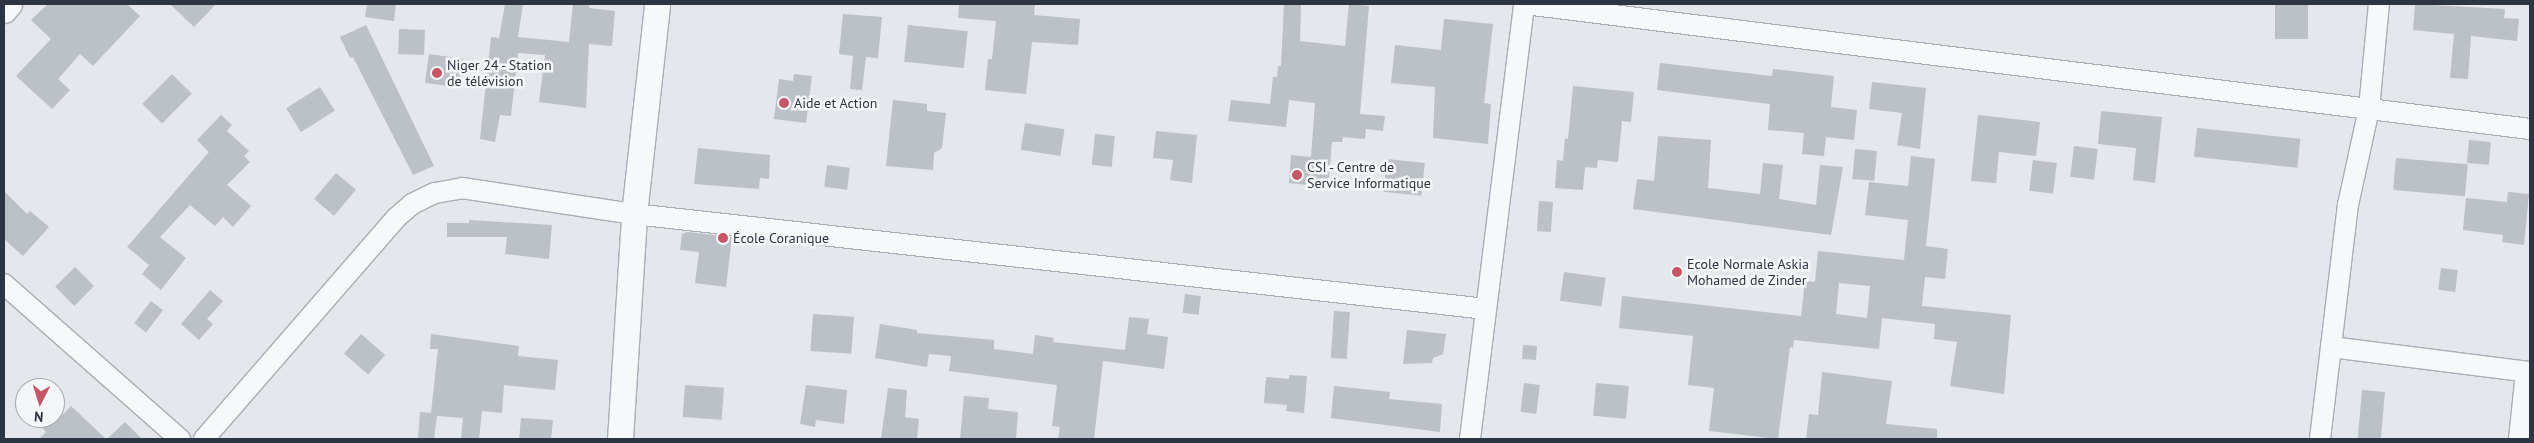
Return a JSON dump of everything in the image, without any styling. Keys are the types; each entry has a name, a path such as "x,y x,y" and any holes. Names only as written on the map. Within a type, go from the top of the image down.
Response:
{"street":[{"path":"4,10 9,4"},
{"path":"620,439 634,214 657,4"},
{"path":"1470,439 1524,4 2530,129"},
{"path":"2320,439 2348,205 2369,109 2379,4"},
{"path":"204,439 396,218 435,193 462,188 634,214 1486,309"},
{"path":"4,284 180,439"},
{"path":"2331,347 2528,372 2518,439"}],"building":[{"path":"48,4 127,4 140,16 93,66 80,54 58,79 70,90 52,109 16,76 51,39 31,20"},
{"path":"170,4 216,4 194,27"},
{"path":"367,4 396,4 394,21 365,17"},
{"path":"505,4 523,4 518,37 569,42 573,4 590,4 589,8 615,11 612,46 589,44 586,108 539,102 545,55 518,53 511,116 500,115 495,142 480,139 491,37 499,38"},
{"path":"959,4 1035,4 1034,15 1080,19 1078,45 1032,42 1026,94 985,90 988,59 992,59 996,21 958,18"},
{"path":"1284,4 1301,4 1300,41 1345,46 1349,4 1369,6 1360,114 1385,116 1383,131 1366,129 1365,139 1343,137 1342,142 1332,142 1328,187 1289,183 1291,155 1311,157 1315,103 1289,100 1286,127 1228,121 1231,100 1270,104 1273,77 1277,77 1278,66 1281,66"},
{"path":"2275,4 2308,4 2308,39 2275,39"},
{"path":"2415,4 2505,9 2504,18 2519,19 2517,41 2471,36 2468,79 2450,78 2454,34 2413,30"},
{"path":"843,14 882,17 878,58 866,57 862,90 850,89 853,56 839,54"},
{"path":"1444,19 1493,24 1484,103 1491,104 1488,144 1433,138 1435,87 1391,83 1395,45 1441,50"},
{"path":"366,25 434,166 413,175 353,57 350,58 340,37"},
{"path":"908,25 968,31 964,68 904,62"},
{"path":"399,29 425,30 424,55 398,54"},
{"path":"429,54 463,59 459,87 425,83"},
{"path":"1660,63 1772,76 1773,69 1834,76 1831,107 1857,110 1854,140 1826,137 1824,156 1802,154 1804,133 1768,130 1770,104 1657,90"},
{"path":"172,74 192,94 162,123 142,104"},
{"path":"794,74 812,76 806,123 774,119 779,79 793,81"},
{"path":"1872,82 1926,88 1920,149 1897,145 1902,113 1869,109"},
{"path":"1573,86 1634,92 1631,122 1622,121 1618,162 1598,160 1597,168 1585,167 1583,190 1555,188 1557,160 1563,161 1565,138 1568,139"},
{"path":"320,87 335,111 301,132 286,108"},
{"path":"893,100 927,104 927,111 946,113 942,148 934,153 933,170 886,166"},
{"path":"2101,111 2162,117 2155,183 2133,180 2136,148 2098,144"},
{"path":"221,115 232,125 227,131 249,151 244,156 250,162 227,185 251,206 233,227 223,217 215,226 190,205 160,237 186,258 161,290 142,274 149,265 127,247 209,152 197,140"},
{"path":"1978,115 2040,122 2036,156 1999,152 1996,183 1971,181"},
{"path":"1025,123 1065,129 1060,156 1021,150"},
{"path":"2197,128 2300,139 2297,168 2194,157"},
{"path":"1156,131 1197,135 1192,183 1170,180 1173,160 1153,158"},
{"path":"1095,134 1115,136 1112,167 1092,165"},
{"path":"1658,136 1711,140 1708,188 1760,194 1763,163 1783,165 1779,199 1816,205 1820,165 1843,167 1831,235 1633,209 1637,179 1654,181"},
{"path":"2469,140 2491,142 2489,165 2467,163"},
{"path":"2074,146 2098,149 2094,180 2070,177"},
{"path":"698,148 770,155 769,179 760,178 759,189 694,184"},
{"path":"1855,149 1877,151 1874,181 1852,179"},
{"path":"1911,156 1935,159 1926,246 1948,249 1945,279 1925,277 1922,306 2011,315 2004,394 1950,386 1957,342 1934,339 1935,324 1882,318 1879,349 1794,340 1793,348 1790,347 1778,439 1709,431 1714,388 1688,385 1693,336 1619,328 1622,296 1801,316 1805,281 1815,282 1818,251 1904,260 1908,220 1865,215 1869,182 1908,186","holes":["1839,283 1870,286 1867,318 1836,314"]},
{"path":"2396,158 2468,164 2465,196 2393,190"},
{"path":"1387,159 1425,163 1421,196 1384,192"},
{"path":"2033,160 2057,163 2053,194 2029,191"},
{"path":"827,165 850,168 847,190 824,187"},
{"path":"336,173 356,190 334,216 314,199"},
{"path":"4,191 27,214 30,211 49,227 23,256 4,239"},
{"path":"2508,192 2529,194 2524,245 2502,242 2503,235 2463,230 2466,198 2507,202"},
{"path":"1539,201 1553,202 1551,232 1537,231"},
{"path":"469,220 552,225 549,259 505,254 507,237 447,237 447,223 469,223"},
{"path":"687,232 732,237 726,287 695,283 699,252 680,250 682,234"},
{"path":"75,267 94,286 74,306 55,287"},
{"path":"2441,268 2458,270 2455,292 2438,290"},
{"path":"1564,272 1606,278 1602,307 1560,301"},
{"path":"210,290 223,301 207,319 213,324 199,340 181,324"},
{"path":"1185,294 1201,296 1199,315 1183,313"},
{"path":"151,301 163,310 146,332 134,323"},
{"path":"1334,311 1350,312 1347,359 1331,358"},
{"path":"813,314 854,317 851,354 810,351"},
{"path":"1129,317 1149,319 1147,334 1168,337 1164,369 1103,361 1094,439 1058,439 1060,427 1052,426 1057,385 949,371 951,356 929,354 927,367 875,358 880,324 917,330 917,333 994,340 994,349 1033,354 1035,335 1054,338 1053,342 1125,350"},
{"path":"1407,330 1446,334 1443,354 1433,358 1432,363 1403,364"},
{"path":"361,334 385,355 368,375 344,354"},
{"path":"431,334 519,346 518,356 558,360 555,390 504,385 502,413 482,411 479,439 461,439 463,418 437,416 434,439 418,439 420,412 431,413 438,349 430,349"},
{"path":"1523,345 1537,346 1536,360 1522,359"},
{"path":"1822,372 1892,381 1886,424 1937,429 1937,439 1806,439 1809,414 1818,415"},
{"path":"1289,375 1307,376 1304,413 1286,411 1287,405 1264,403 1266,377 1289,379"},
{"path":"1524,383 1540,385 1536,414 1520,412"},
{"path":"1596,383 1629,386 1626,419 1593,416"},
{"path":"685,385 724,388 722,420 683,417"},
{"path":"806,385 847,390 844,424 816,420 815,427 800,424"},
{"path":"1334,386 1390,392 1389,399 1442,404 1440,432 1331,418"},
{"path":"888,388 907,390 905,417 919,419 917,439 881,439"},
{"path":"2362,390 2385,392 2381,439 2358,439"},
{"path":"964,396 989,398 988,409 1018,412 1016,439 960,439"},
{"path":"71,406 106,439 39,439 46,432 42,428 65,428 65,412"},
{"path":"521,418 553,420 551,439 519,439"},
{"path":"125,422 142,439 107,439"}],"place":[{"name":"Niger 24 - Station de télévision","path":"437,73"},
{"name":"Aide et Action","path":"784,103"},
{"name":"CSI - Centre de Service Informatique","path":"1297,175"},
{"name":"École Coranique","path":"723,238"},
{"name":"Ecole Normale Askia Mohamed de Zinder","path":"1677,272"}]}
